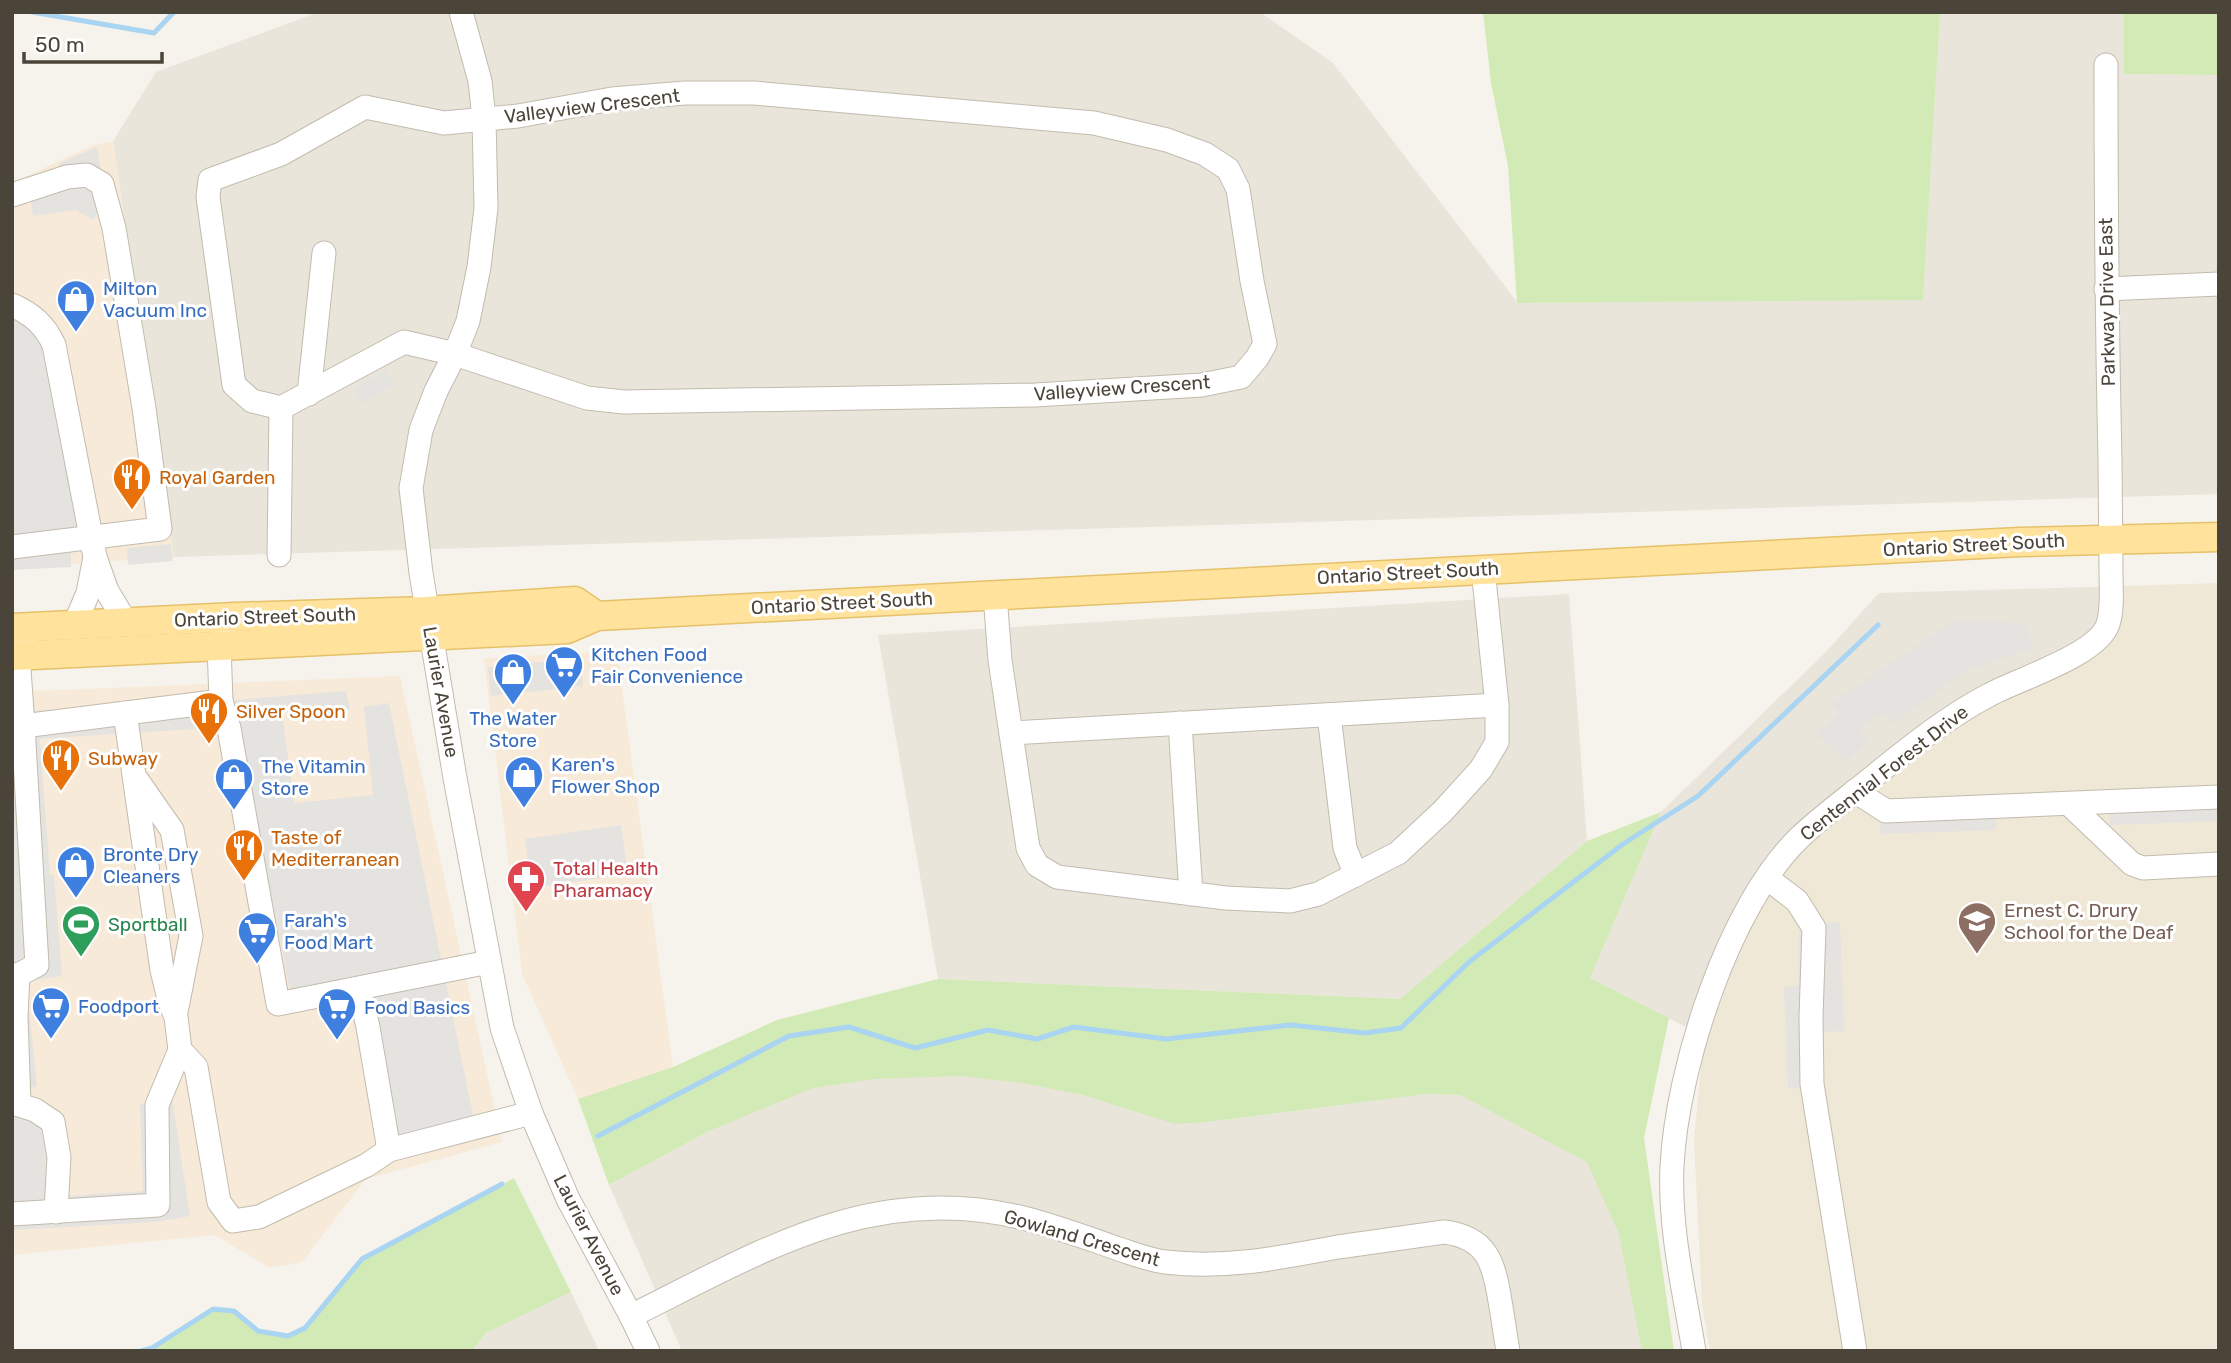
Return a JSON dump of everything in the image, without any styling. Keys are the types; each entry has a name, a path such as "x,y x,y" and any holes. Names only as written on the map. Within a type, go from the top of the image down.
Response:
{"main road":[{"name":"Ontario Street South","path":"18,642 219,645 429,623 575,601 597,616 1483,569 2111,539 2219,537"},
{"name":"Ontario Street South","path":"18,642 74,626 235,617 429,623"}],"street":[{"name":"Laurier Avenue","path":"461,12 480,81 484,119 486,208 480,267 468,321 421,430 411,488 429,623 502,1028 531,1113 568,1199 648,1351"},
{"name":"Parkway Drive East","path":"2106,65 2106,289 2111,539"},
{"name":"Valleyview Crescent","path":"685,93 754,93 1094,123 1167,140 1205,154 1227,169 1238,189 1265,344 1258,358 1241,377 1202,385 1035,395 624,402 587,398 455,354 404,342 281,408 252,401 234,385 208,197 210,180 281,154 365,107 444,123 612,99 685,93"},
{"path":"12,195 67,177 87,175 102,184 114,228 144,408 160,529 93,547 12,547"},
{"path":"309,394 324,253"},
{"path":"2106,289 2219,284"},
{"path":"12,305 28,312 40,323 54,345 93,547 107,591 127,624"},
{"path":"279,555 281,408"},
{"name":"Centennial Forest Drive","path":"1694,1351 1674,1233 1672,1167 1687,1067 1714,982 1745,912 1797,839 1855,791 1962,709 2077,655 2094,643 2108,624 2111,539"},
{"path":"74,626 88,593 93,547"},
{"path":"995,594 1000,660 1028,848 1037,865 1056,877 1191,894 1290,901 1318,894 1398,853 1443,811 1480,769 1497,741 1497,705 1483,569"},
{"path":"235,617 219,645 222,701 278,1004 489,962"},
{"path":"18,642 18,727 37,965 15,975 19,1105 35,1110 53,1122 59,1157 56,1212"},
{"path":"18,727 222,701"},
{"path":"1011,733 1497,705"},
{"path":"125,713 162,970 176,1017"},
{"path":"1329,715 1345,848 1356,875"},
{"path":"1180,723 1191,894"},
{"path":"12,1214 158,1205 157,1105 180,1050 176,1017 180,983 191,936 172,830 135,778"},
{"path":"1855,791 1886,811 2219,797"},
{"path":"2069,804 2132,864 2143,868 2219,864"},
{"path":"1767,878 1797,901 1814,928 1812,1084 1855,1351"},
{"path":"359,989 389,1150"},
{"path":"180,1050 195,1067 219,1202 233,1221 259,1217 345,1176 389,1150 531,1113"},
{"name":"Gowland Crescent","path":"631,1316 784,1241 819,1228 885,1211 918,1208 965,1209 1022,1217 1162,1262 1257,1262 1444,1232 1459,1234 1473,1241 1490,1259 1495,1272 1508,1351"}],"shaded area":[{"path":"319,12 1260,12 1333,63 1518,303 1923,299 1940,12 2124,12 2124,74 2219,75 2219,494 174,557 113,141 156,72"},
{"path":"113,141 174,557 12,568 12,183 91,146"},
{"path":"97,147 101,171 101,208 93,220 76,210 33,216 29,188 56,181 60,163"},
{"path":"12,312 47,332 77,524 79,544 71,553 71,567 12,570"},
{"path":"386,370 395,385 361,404 353,389"},
{"path":"171,544 173,561 128,565 127,548"},
{"name":"Ernest C. Drury School for the Deaf","path":"2219,583 2219,1351 1710,1351 1702,1304 1694,1139 1704,1036 1751,922 1791,860 1810,838 1959,723 1997,700 2077,668 2104,651 2116,638 2120,627 2125,586"},
{"path":"2125,586 2120,627 2116,638 2104,651 2077,668 1704,1036 1590,978 1661,812 1823,655 1879,593"},
{"path":"1569,594 1587,841 1400,999 938,979 878,635"},
{"path":"1954,621 2026,623 2034,648 1970,669 1892,724 1883,712 1858,730 1869,740 1847,761 1816,734 1840,713 1831,703"},
{"path":"617,651 673,1067 578,1099 522,974 484,658"},
{"path":"580,658 583,686 491,696 488,667"},
{"path":"400,676 502,1142 366,1179 302,1262 269,1268 215,1235 12,1255 12,692"},
{"path":"346,691 350,709 282,713 294,803 373,795 364,707 389,703 475,1125 392,1137 365,993 292,1001 238,726 40,739 50,875 54,875 62,976 12,984 12,712 221,701"},
{"path":"2219,806 2219,821 2110,825 2110,811"},
{"path":"1996,815 1996,830 1880,834 1880,819"},
{"path":"621,825 628,874 532,888 525,839"},
{"path":"1840,922 1844,1031 1820,1032 1825,1090 1788,1088 1784,988 1798,985 1799,924"},
{"path":"12,987 28,998 37,1087 23,1088 24,1101 56,1124 63,1196 143,1191 140,1104 172,1098 190,1216 156,1222 12,1230"},
{"path":"837,1062 1024,1066 1207,1122 1427,1094 1501,1096 1615,1171 1665,1351 682,1351 609,1185"},
{"path":"571,1292 599,1351 472,1351 486,1333"}],"green space":[{"path":"1483,12 1940,12 1923,300 1517,303 1508,166 1491,83"},
{"path":"2124,12 2219,12 2219,75 2124,74"},
{"path":"1661,812 1590,978 1669,1018 1644,1138 1674,1351 1642,1351 1619,1234 1587,1162 1460,1095 1427,1094 1175,1124 1083,1095 1022,1083 960,1076 875,1079 813,1088 709,1131 609,1185 578,1099 673,1067 777,1020 938,979 1400,999 1587,841"},
{"path":"514,1178 571,1292 486,1333 472,1351 141,1351 152,1348 213,1309 234,1311 258,1331 288,1336 305,1328 362,1259"}],"waterway":[{"path":"32,12 154,33 174,12"},
{"path":"598,1136 789,1036 849,1027 915,1048 988,1030 1037,1039 1074,1027 1166,1039 1291,1025 1365,1033 1401,1028 1469,962 1623,844 1698,796 1878,625"},
{"path":"141,1351 152,1348 213,1309 234,1311 258,1331 288,1336 305,1328 362,1259 502,1184"}],"place":[{"name":"Milton Vacuum Inc","path":"76,333"},
{"name":"Royal Garden","path":"132,511"},
{"name":"Kitchen Food Fair Convenience","path":"564,699"},
{"name":"The Water Store","path":"513,706"},
{"name":"Silver Spoon","path":"209,745"},
{"name":"Subway","path":"61,792"},
{"name":"Karen's Flower Shop","path":"524,809"},
{"name":"The Vitamin Store","path":"234,811"},
{"name":"Taste of Mediterranean","path":"244,882"},
{"name":"Bronte Dry Cleaners","path":"76,899"},
{"name":"Total Health Pharamacy","path":"526,913"},
{"name":"Ernest C. Drury School for the Deaf","path":"1977,955"},
{"name":"Sportball","path":"81,958"},
{"name":"Farah's Food Mart","path":"257,965"},
{"name":"Foodport","path":"51,1040"},
{"name":"Food Basics","path":"337,1041"}]}
